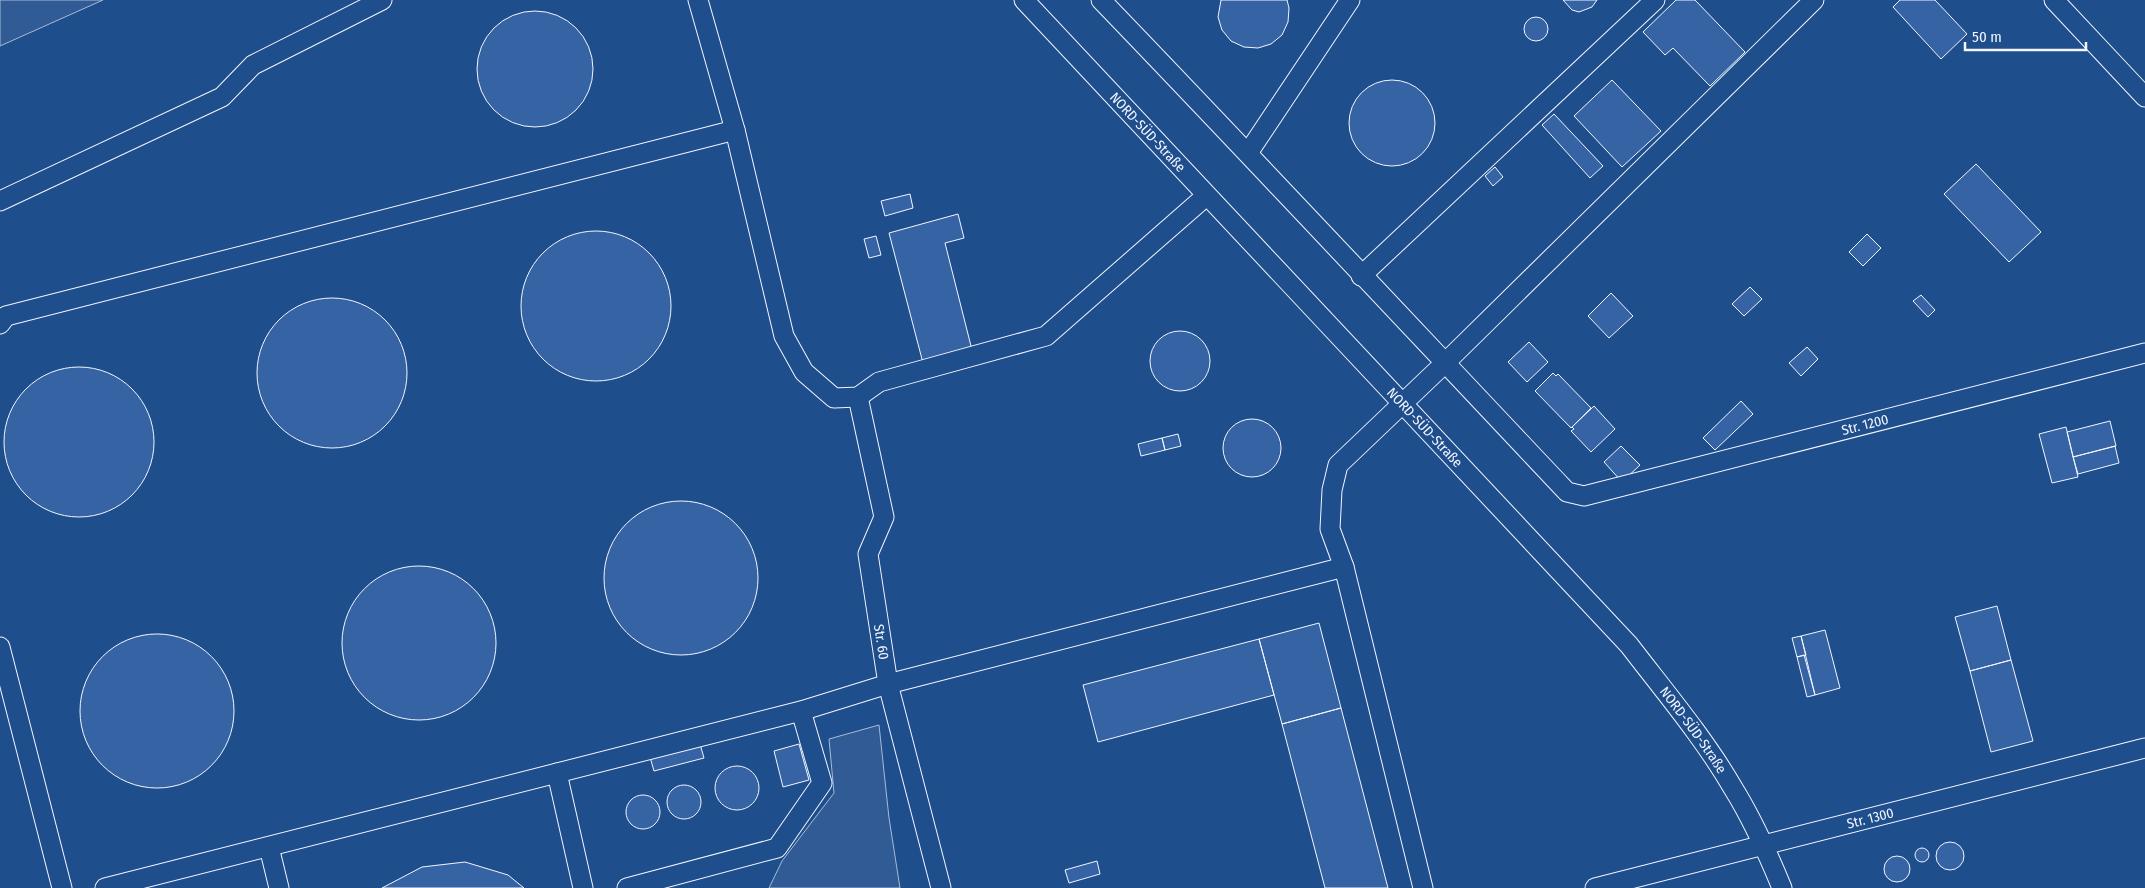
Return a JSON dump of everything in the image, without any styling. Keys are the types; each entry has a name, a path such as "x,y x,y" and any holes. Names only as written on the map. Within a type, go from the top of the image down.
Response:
{"lane":[{"path":"0,201 222,97 253,65 382,0"},
{"path":"698,0 735,130 784,336 804,372 834,398 858,397 880,382 1046,336 1206,196"},
{"name":"NORD-SÜD-Straße","path":"1024,0 1206,196 1630,645 1698,736 1728,780 1764,844 1782,888"},
{"path":"1101,0 1445,363"},
{"path":"1248,153 1350,0"},
{"path":"1361,276 1655,0"},
{"path":"1423,888 1344,567 1330,529 1332,490 1338,465 1445,363 1814,0"},
{"path":"2054,0 2145,97"},
{"path":"0,324 6,316 735,130"},
{"name":"Str. 1200","path":"1445,363 1566,492 1584,496 2145,353"},
{"name":"Str. 60","path":"858,397 884,517 868,554 888,684 941,888"},
{"path":"106,888 801,711 888,684 1344,567"},
{"path":"0,647 62,888"},
{"path":"628,888 777,848 822,783 801,711"},
{"name":"Str. 1300","path":"1595,888 2145,748"},
{"path":"558,773 583,888"},
{"path":"269,847 279,888"}],"shaded area":[{"path":"0,0 103,0 0,46"},
{"path":"879,725 889,818 900,888 769,888 782,861 834,793 829,739"}],"building":[{"path":"1221,0 1287,0 1289,8 1288,22 1282,35 1271,44 1258,48 1244,47 1231,41 1222,30 1218,17"},
{"path":"1563,0 1597,0 1592,7 1579,12 1572,10"},
{"path":"1676,0 1695,0 1745,52 1710,86 1673,48 1665,55 1643,32"},
{"path":"1900,0 1935,0 1967,34 1941,59 1893,7"},
{"path":"535,11 557,16 576,28 588,47 593,69 588,91 576,110 557,122 535,127 513,122 494,110 482,91 477,69 482,47 494,28 513,16"},
{"path":"1536,17 1545,20 1548,29 1545,38 1536,41 1527,38 1524,29 1527,20"},
{"path":"1392,80 1416,87 1428,99 1435,123 1428,147 1416,159 1392,166 1368,159 1356,147 1349,123 1356,99 1368,87"},
{"path":"1612,80 1661,131 1622,167 1574,116"},
{"path":"1554,114 1603,166 1590,178 1542,125"},
{"path":"1976,164 2041,232 2009,262 1944,194"},
{"path":"1495,167 1503,177 1493,186 1485,176"},
{"path":"910,194 913,208 885,216 881,201"},
{"path":"958,214 964,238 945,243 972,350 923,363 889,233"},
{"path":"596,231 611,232 625,236 638,243 649,253 659,264 666,277 670,291 670,321 666,335 659,348 649,359 638,369 625,376 611,380 596,381 581,380 567,376 554,369 543,359 533,348 526,335 522,321 521,306 522,291 526,277 533,264 543,253 554,243 567,236 581,232"},
{"path":"1867,234 1881,248 1863,266 1849,252"},
{"path":"876,236 881,255 869,258 864,239"},
{"path":"1750,287 1762,299 1744,316 1732,304"},
{"path":"1611,293 1633,316 1609,338 1588,316"},
{"path":"1921,295 1935,310 1928,317 1913,301"},
{"path":"332,298 347,299 361,303 374,310 385,320 395,331 402,344 406,358 406,388 402,402 395,415 385,426 374,436 361,443 347,447 332,448 317,447 303,443 290,436 279,426 269,415 262,402 258,388 257,373 258,358 262,344 269,331 279,320 290,310 303,303 317,299"},
{"path":"1174,331 1186,331 1197,336 1205,344 1210,355 1208,373 1197,386 1186,391 1174,391 1163,386 1155,378 1150,367 1150,355 1155,344 1163,336"},
{"path":"1529,342 1548,362 1527,382 1508,362"},
{"path":"1807,347 1818,359 1801,376 1789,363"},
{"path":"79,367 94,368 108,372 121,379 132,389 142,400 149,413 153,427 153,457 149,471 142,484 132,495 121,505 108,512 94,516 79,517 64,516 50,512 37,505 26,495 16,484 9,471 5,457 4,442 5,427 9,413 16,400 26,389 37,379 50,372 64,368"},
{"path":"1553,373 1556,376 1558,374 1591,408 1571,428 1535,391"},
{"path":"1741,401 1753,414 1715,450 1703,438"},
{"path":"1594,406 1615,429 1591,452 1571,431 1574,429 1572,427"},
{"path":"1246,419 1258,419 1273,427 1281,442 1281,454 1273,469 1258,477 1246,477 1231,469 1223,454 1223,442 1231,427"},
{"path":"2110,421 2116,446 2073,457 2067,432"},
{"path":"2066,427 2078,477 2052,483 2039,434"},
{"path":"1178,434 1181,446 1165,450 1162,438"},
{"path":"1162,438 1165,450 1141,456 1138,444"},
{"path":"1621,446 1640,465 1622,482 1604,462"},
{"path":"2115,446 2119,463 2078,474 2073,457"},
{"path":"681,501 710,507 724,514 735,524 745,535 752,549 758,578 752,607 745,621 735,632 724,642 710,649 681,655 652,649 638,642 627,632 617,621 610,607 604,578 610,549 617,535 627,524 638,514 652,507"},
{"path":"419,566 448,572 462,579 473,589 483,600 490,614 496,643 490,672 483,686 473,697 462,707 448,714 419,720 390,714 376,707 365,697 355,686 348,672 342,643 348,614 355,600 365,589 376,579 390,572"},
{"path":"1997,606 2011,660 1970,671 1955,617"},
{"path":"1319,623 1341,708 1282,724 1259,639"},
{"path":"1825,630 1840,688 1815,695 1801,636"},
{"path":"157,634 186,640 200,647 211,657 221,668 228,682 234,711 228,740 221,754 211,765 200,775 186,782 157,788 128,782 114,775 103,765 93,754 86,740 80,711 86,682 93,668 103,657 114,647 128,640"},
{"path":"1801,636 1806,655 1797,657 1792,638"},
{"path":"1259,639 1274,695 1098,742 1083,685"},
{"path":"1804,655 1815,695 1807,697 1797,657"},
{"path":"2011,660 2033,741 1991,752 1970,671"},
{"path":"1341,708 1388,888 1325,888 1282,724"},
{"path":"700,744 704,758 654,771 650,757"},
{"path":"799,744 809,780 783,787 774,751"},
{"path":"733,766 741,766 753,772 759,788 753,804 741,810 733,810 721,804 715,792 715,784 721,772"},
{"path":"684,785 696,790 701,802 696,814 684,819 672,814 667,802 672,790"},
{"path":"643,795 655,800 660,812 655,824 643,829 631,824 626,812 631,800"},
{"path":"1950,842 1960,846 1964,856 1960,866 1950,870 1940,866 1936,856 1940,846"},
{"path":"1922,848 1927,850 1929,855 1927,860 1922,862 1917,860 1915,855 1917,850"},
{"path":"1897,856 1907,859 1910,869 1907,879 1897,882 1887,879 1884,869 1887,859"},
{"path":"1097,861 1100,874 1069,883 1065,870"},
{"path":"465,862 508,875 524,888 382,888 422,867"}]}
